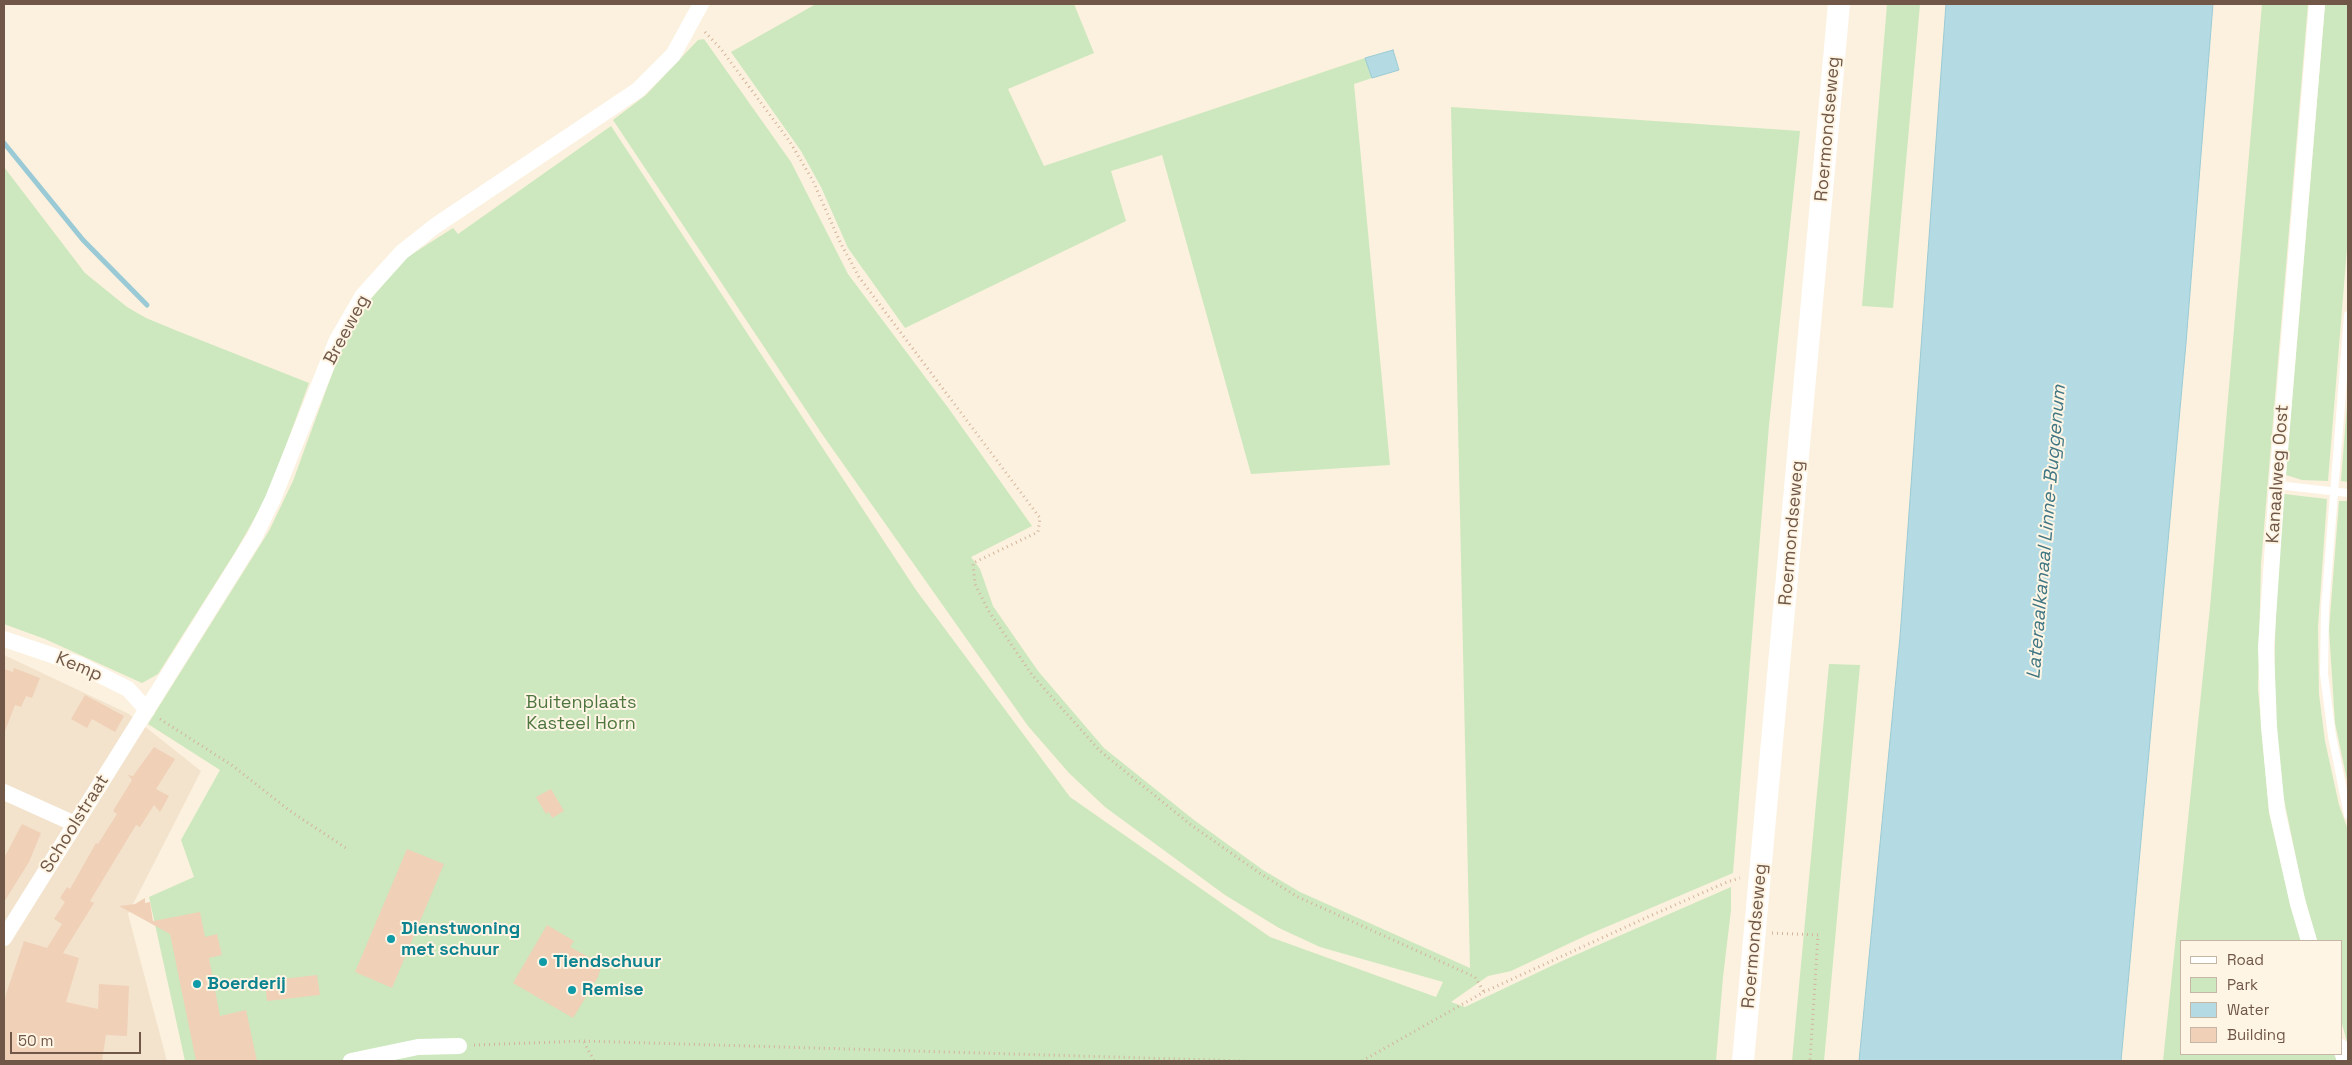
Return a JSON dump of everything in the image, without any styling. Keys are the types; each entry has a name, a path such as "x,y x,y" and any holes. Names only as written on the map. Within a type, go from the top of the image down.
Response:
{"main road":[{"name":"Roermondseweg","path":"1744,1061 1839,4"}],"street":[{"name":"Breeweg","path":"147,710 254,538 273,499 337,340 363,295 402,252 435,226 638,90 673,55 701,4"},
{"name":"Kanaalweg Oost","path":"2309,940 2298,904 2277,810 2268,727 2266,647 2277,485 2317,4"},
{"name":"Kemp","path":"4,638 78,664 128,689 147,710"},
{"name":"Schoolstraat","path":"4,938 147,710"},
{"path":"4,792 75,824"},
{"path":"352,1061 418,1047 464,1046"}],"lane":[{"path":"2348,315 2325,608 2324,674 2332,736 2348,815"},
{"path":"2277,485 2298,486 2334,493 2348,493"}],"path":[{"path":"694,19 721,49 790,142 813,181 840,242 859,277 1040,518 1038,532 973,563 975,584 988,610 1032,675 1100,751 1191,825 1253,869 1298,897 1475,977 1484,992"},
{"path":"147,710 233,766 290,812 346,848"},
{"path":"1362,1061 1484,992 1701,893 1740,878"},
{"path":"1776,933 1818,935 1810,1061"},
{"path":"583,1041 594,1061"},
{"path":"464,1046 583,1041 1245,1061"}],"shaded area":[{"path":"4,655 129,714 201,771 128,914 167,1061 4,1061"}],"green space":[{"path":"816,4 1074,4 1094,53 1008,89 1044,166 1365,58 1372,78 1354,84 1390,465 1251,474 1162,155 1111,171 1126,221 905,328 848,248 821,187 801,151 731,52"},
{"path":"1887,4 1920,4 1893,308 1862,306"},
{"path":"2262,4 2308,4 2261,564 2258,689 2269,813 2301,940 2180,940 2180,1055 2334,1055 2337,1061 2163,1061 2210,607"},
{"path":"2325,4 2348,4 2348,236 2328,481 2302,480 2286,475"},
{"name":"Buitenplaats Kasteel Horn","path":"704,39 791,162 848,274 949,409 1032,526 971,557 980,569 993,606 1038,671 1104,748 1194,820 1263,870 1300,892 1470,968 1451,107 1800,131 1769,425 1733,873 1585,936 1511,971 1488,976 1451,1002 1465,1007 1564,960 1731,887 1731,910 1716,1061 185,1061 149,897 194,877 181,840 220,770 148,724 269,531 293,481 343,344 370,300 406,258 453,228 458,234 611,126 916,590 1070,797 1270,937 1436,997 1443,982 1320,947 1279,928 1225,895 1105,807 1069,773 1028,726 822,434 613,120 646,95 698,40"},
{"path":"4,167 85,273 127,307 146,318 309,383 267,497 234,554 158,674 142,683 45,639 4,624"},
{"path":"2348,392 2348,482 2341,481"},
{"path":"2284,494 2327,499 2318,627 2319,694 2325,741 2339,805 2348,830 2348,1046 2342,1024 2342,940 2317,940 2303,892 2279,775 2274,685 2276,603"},
{"path":"2339,501 2348,501 2348,785 2335,723 2329,630"},
{"path":"1829,664 1860,665 1824,1061 1792,1061"}],"water":[{"name":"Lateraalkanaal Linne-Buggenum","path":"1946,4 2213,4 2186,343 2121,1061 1859,1061 1900,637"},
{"path":"1393,50 1399,70 1372,78 1365,58"}],"building":[{"path":"14,668 40,678 32,698 26,696 21,707 15,705 5,731 4,669 13,672"},
{"path":"85,695 124,716 115,732 92,719 87,728 71,719"},
{"path":"154,747 175,759 156,789 169,796 160,812 154,805 140,827 136,825 90,901 94,903 63,953 79,958 66,1002 98,1009 99,984 129,986 127,1036 106,1035 102,1061 4,1061 4,1007 6,994 24,941 47,948 62,924 54,919 65,902 60,898 67,887 70,889 96,843 98,844 117,814 113,811 132,780 128,775 133,776"},
{"path":"551,789 564,811 552,818 549,812 546,814 536,797"},
{"path":"22,824 41,833 29,862 4,902 4,858"},
{"name":"Dienstwoning met schuur","path":"407,849 444,864 392,988 355,972"},
{"name":"Boerderij","path":"145,898 145,903 150,902 153,921 200,912 205,937 217,934 222,955 209,958 220,1016 246,1010 257,1061 196,1061 170,934 119,906 135,904"},
{"path":"547,925 574,941 570,947 602,964 598,977 573,1018 513,983"},
{"path":"317,975 320,995 267,1001 265,981"}],"waterway":[{"path":"4,143 83,240 147,305"}],"place":[{"name":"Dienstwoning met schuur","path":"391,939"},
{"name":"Tiendschuur","path":"543,962"},
{"name":"Boerderij","path":"197,984"},
{"name":"Remise","path":"572,990"}]}
